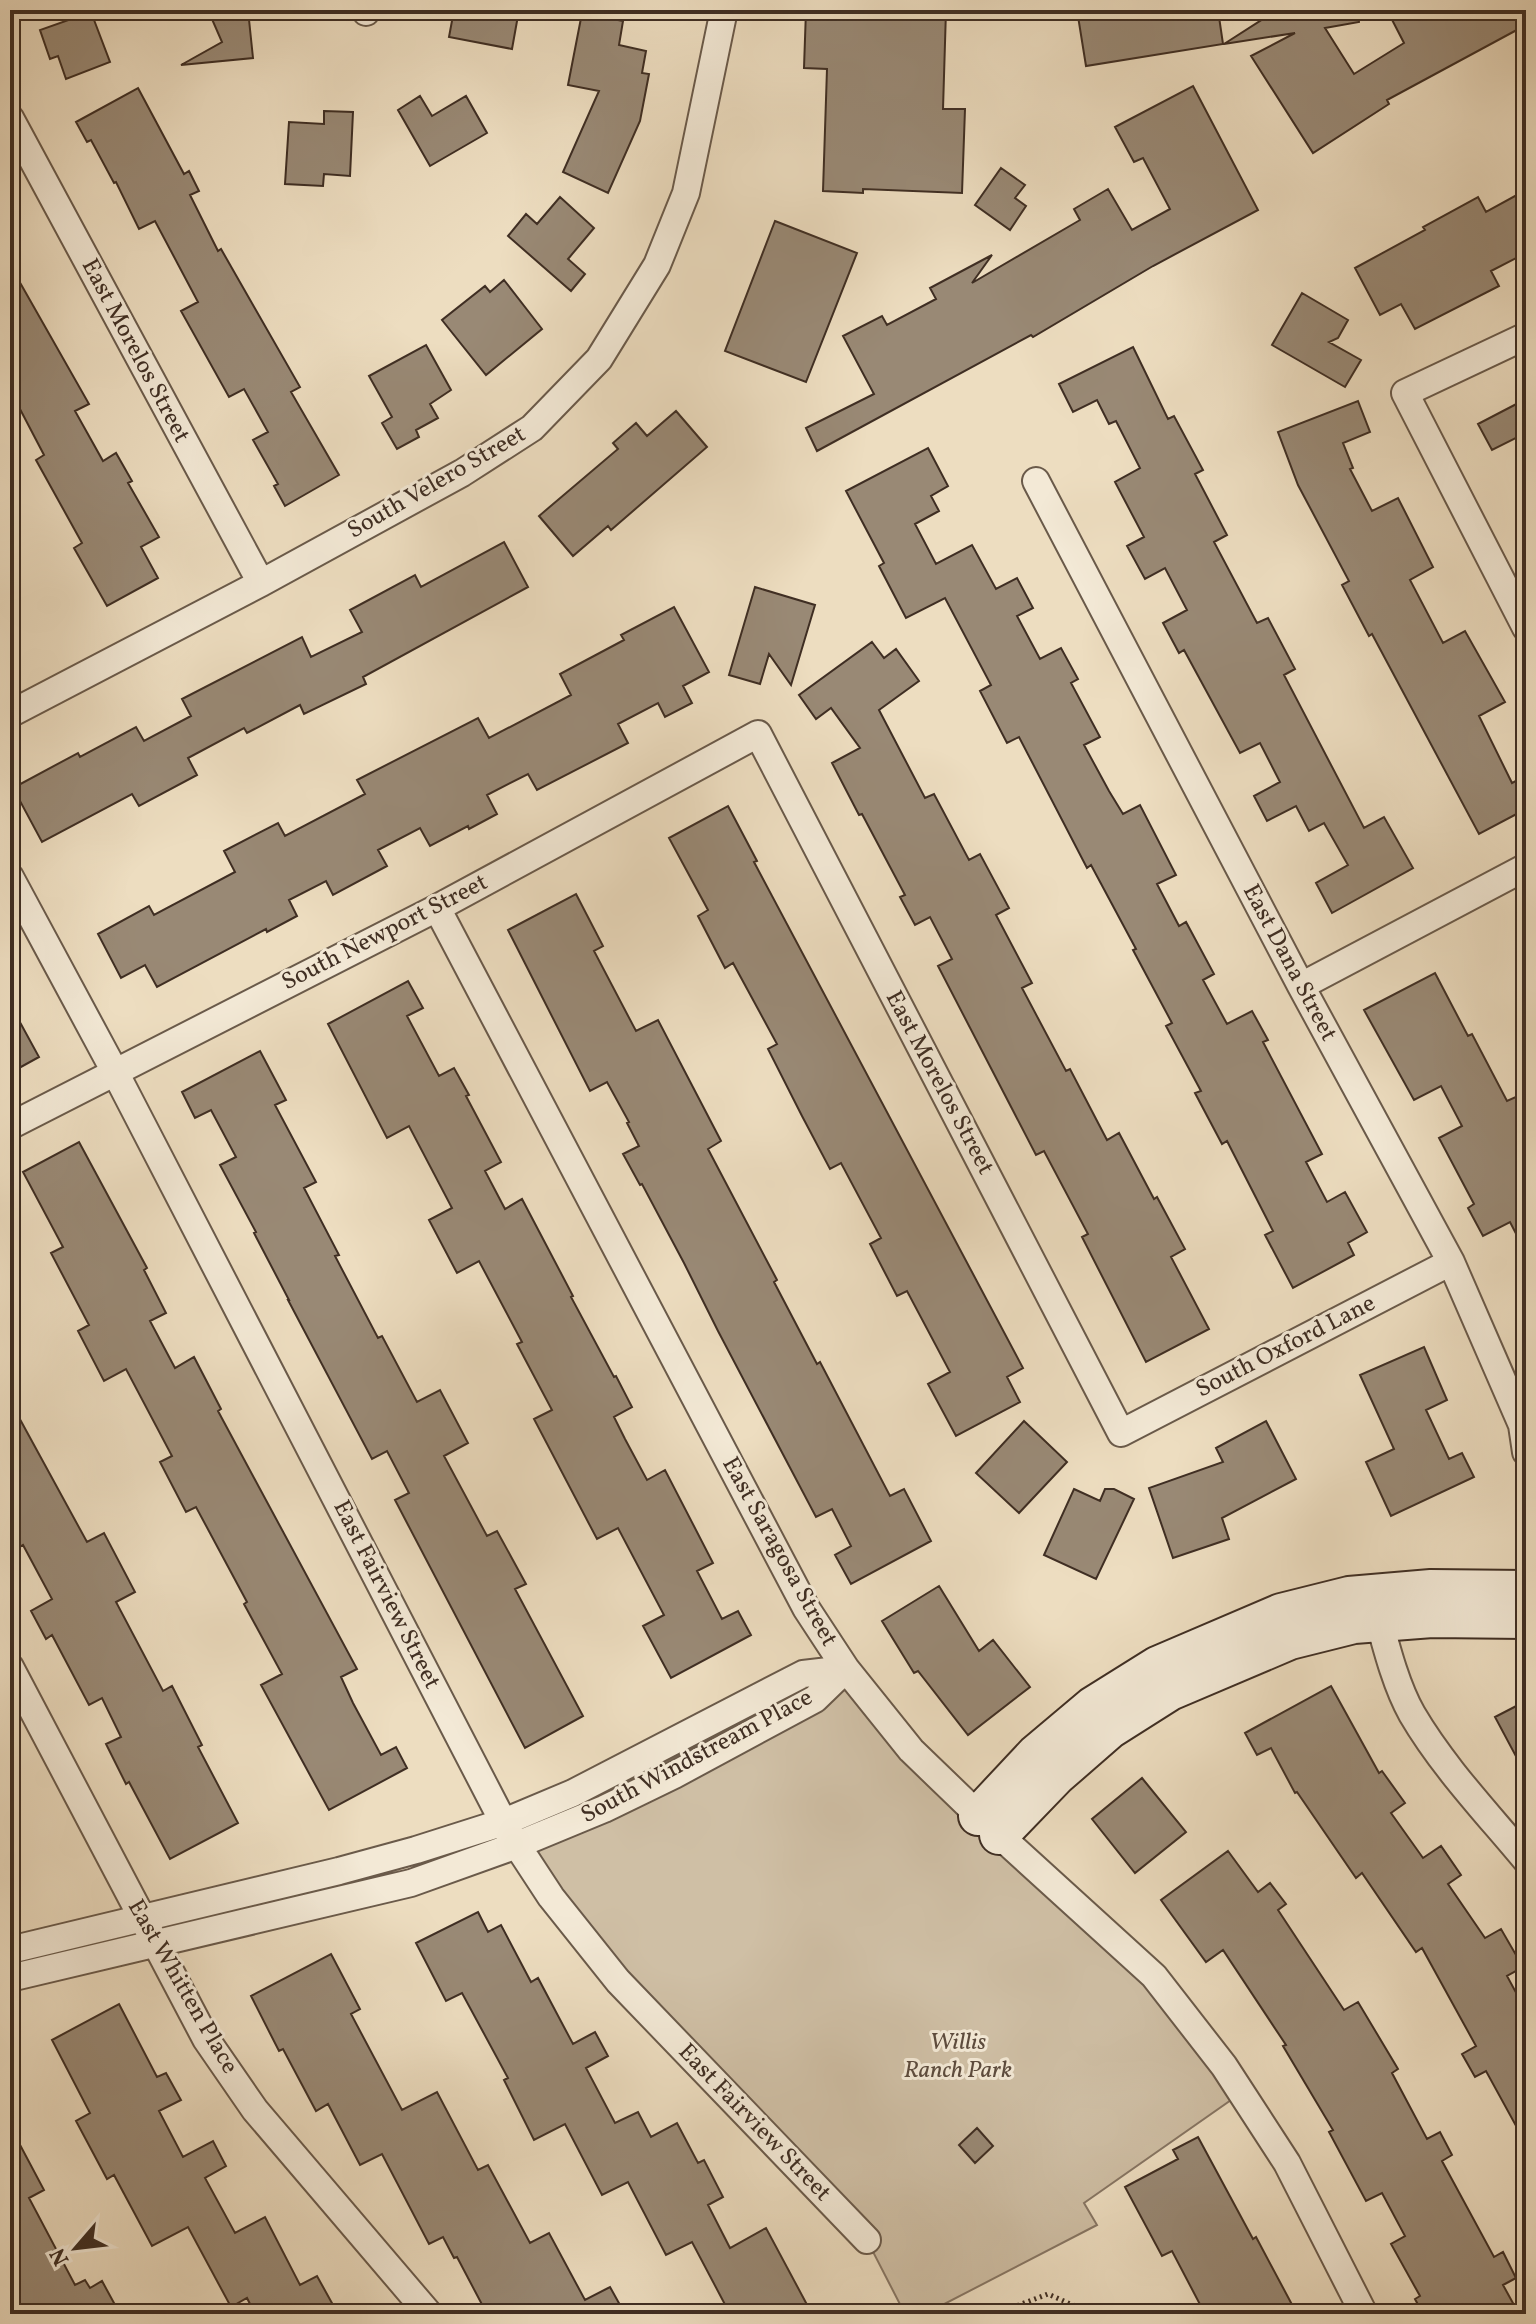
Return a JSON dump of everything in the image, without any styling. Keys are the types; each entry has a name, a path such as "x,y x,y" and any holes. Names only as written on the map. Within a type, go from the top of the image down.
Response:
{"street":[{"name":"South Velero Street","path":"10,714 261,583 462,473 532,428 599,359 657,265 686,193 724,10"},
{"name":"East Morelos Street","path":"10,118 261,583"},
{"path":"1526,336 1405,393 1526,628"},
{"name":"East Dana Street","path":"1036,481 1301,986 1451,1262 1522,1425 1526,1452"},
{"name":"East Morelos Street","path":"758,734 1121,1433"},
{"name":"South Newport Street","path":"10,1126 437,908 758,734"},
{"path":"1301,986 1526,867"},
{"name":"East Fairview Street","path":"10,877 115,1072 517,1845 551,1897 618,1981 867,2240"},
{"name":"East Saragosa Street","path":"437,908 806,1608 846,1669 911,1750 989,1826 1154,1976 1224,2066 1287,2163 1364,2314"},
{"name":"South Oxford Lane","path":"1121,1433 1451,1262"},
{"path":"989,1826 1056,1776 1110,1729 1170,1691 1290,1640 1354,1624 1375,1608 1431,1589 1526,1590"},
{"path":"1375,1608 1432,1618 1526,1619"},
{"path":"1375,1608 1411,1712 1448,1767 1526,1860"},
{"name":"East Whitten Place","path":"10,1667 206,2039 255,2110 429,2314"},
{"name":"South Windstream Place","path":"10,1950 339,1871 504,1822 573,1793 803,1674 846,1669"},
{"name":"South Windstream Place","path":"10,1978 411,1883 517,1845 604,1809 815,1699 846,1669"}],"path":[{"path":"995,2314 1048,2294 1093,2314"}],"green space":[{"name":"Willis Ranch Park","path":"846,1669 1154,1976 1241,2093 1084,2203 1097,2225 925,2314 905,2314 867,2240 618,1981 509,1833 615,1788"}],"building":[{"path":"208,10 248,10 253,58 181,65 222,42"},
{"path":"454,10 519,10 512,49 449,37"},
{"path":"806,10 946,10 943,109 965,109 962,193 863,189 863,193 823,191 827,69 804,68"},
{"path":"1077,10 1218,10 1223,44 1086,66"},
{"path":"1277,10 1358,10 1359,22 1325,28 1354,74 1404,43 1387,10 1526,10 1526,25 1387,100 1389,104 1313,153 1251,56 1295,33 1224,44"},
{"path":"91,12 110,62 66,79 58,56 50,59 40,30"},
{"path":"582,13 623,21 619,45 646,51 642,73 649,74 640,121 608,193 563,172 599,91 568,85"},
{"path":"1193,86 1258,210 1153,266 1033,337 1031,335 817,451 806,428 874,394 843,336 882,316 887,325 936,299 930,288 992,255 972,283 1080,220 1074,209 1108,189 1132,230 1170,209 1143,158 1134,162 1115,127"},
{"path":"138,88 184,174 189,171 199,191 190,195 218,251 221,249 300,387 291,392 339,475 285,506 274,486 278,484 253,440 268,432 244,389 229,397 181,311 198,302 155,221 139,229 116,182 91,140 87,142 76,122"},
{"path":"420,96 432,116 466,96 487,133 430,166 398,110"},
{"path":"324,111 353,112 350,176 324,174 323,186 285,184 289,122 324,124"},
{"path":"1001,168 1025,185 1015,198 1026,206 1010,230 975,205"},
{"path":"1526,190 1526,253 1491,271 1499,286 1415,329 1401,304 1380,315 1355,268 1478,197 1486,212"},
{"path":"560,197 594,228 568,259 585,274 571,291 508,236 526,214 537,224"},
{"path":"775,221 857,253 806,382 725,351"},
{"path":"10,265 89,404 75,411 103,461 116,453 132,481 128,483 159,537 141,547 158,578 107,606 74,548 82,543 36,460 44,455 10,390"},
{"path":"504,280 542,329 486,375 442,320 485,286 490,292"},
{"path":"1302,293 1348,320 1338,338 1329,342 1361,360 1345,387 1272,345"},
{"path":"426,345 451,390 430,404 438,418 416,430 419,437 397,449 382,423 392,417 369,376"},
{"path":"1133,347 1168,419 1174,416 1203,470 1195,474 1227,535 1214,542 1257,623 1268,618 1295,669 1284,675 1364,828 1384,817 1413,868 1332,913 1316,883 1348,865 1324,823 1309,831 1296,806 1267,821 1254,796 1280,782 1260,743 1240,753 1184,650 1179,653 1163,623 1187,610 1165,568 1145,579 1127,546 1144,537 1115,482 1140,468 1116,421 1109,424 1097,400 1073,412 1059,384"},
{"path":"1526,399 1526,433 1492,450 1478,424"},
{"path":"1358,401 1370,432 1343,443 1353,468 1350,469 1372,511 1398,498 1433,567 1410,580 1443,643 1465,631 1505,702 1479,716 1512,783 1526,775 1526,809 1479,834 1372,634 1369,636 1342,585 1349,581 1298,485 1278,432"},
{"path":"676,411 707,447 611,530 608,526 573,556 539,516 618,449 613,443 636,423 647,436"},
{"path":"928,448 948,486 931,496 939,511 915,524 936,564 972,545 996,589 1017,578 1033,608 1017,616 1040,659 1061,648 1078,679 1071,683 1100,737 1084,745 1123,814 1140,805 1176,875 1157,884 1179,926 1186,922 1214,974 1203,980 1227,1024 1252,1011 1268,1040 1263,1042 1322,1154 1306,1162 1327,1202 1345,1192 1367,1232 1348,1243 1354,1255 1293,1288 1265,1235 1273,1231 1227,1141 1222,1144 1195,1093 1201,1091 1166,1026 1172,1023 1133,950 1136,949 1091,865 1087,868 1019,737 1007,743 980,691 991,685 945,598 906,618 879,566 884,563 846,491"},
{"path":"504,542 528,587 363,677 366,684 304,714 300,705 247,733 244,728 188,758 197,775 139,806 132,794 42,842 13,788 78,753 80,757 136,727 144,741 191,716 182,699 302,637 311,657 362,632 350,610 415,575 421,587"},
{"path":"755,587 815,605 791,685 769,654 760,684 729,675"},
{"path":"674,607 709,672 683,686 692,703 665,717 658,703 618,724 628,743 537,790 528,774 487,795 497,814 469,829 468,826 430,846 420,828 378,850 387,866 333,895 326,881 289,900 297,916 267,932 266,929 157,987 145,965 121,978 98,934 149,906 154,915 235,872 224,851 278,823 285,836 365,794 357,780 478,718 489,738 571,695 560,674 624,640 621,635"},
{"path":"872,642 884,658 896,649 919,681 879,710 925,798 934,794 969,860 980,854 1009,908 996,915 1032,983 1022,988 1107,1140 1119,1133 1185,1249 1171,1257 1209,1329 1146,1362 1082,1237 1088,1234 1044,1151 1036,1155 938,966 952,959 930,917 915,925 900,897 905,895 832,763 860,748 831,708 816,719 799,695"},
{"path":"728,806 757,861 754,862 1023,1368 1007,1377 1020,1402 956,1436 928,1384 950,1372 907,1291 897,1296 870,1244 881,1238 841,1163 830,1169 802,1116 768,1049 777,1044 733,963 725,968 698,916 708,910 669,838"},
{"path":"576,894 603,946 594,951 636,1031 658,1020 721,1141 708,1149 817,1364 820,1362 890,1496 904,1489 931,1541 851,1584 835,1555 851,1546 832,1509 816,1517 642,1184 623,1154 639,1146 629,1122 607,1082 590,1091 508,930"},
{"path":"1435,973 1507,1101 1518,1096 1526,1110 1526,1253 1510,1222 1483,1236 1468,1208 1474,1204 1439,1138 1462,1126 1441,1086 1414,1100 1364,1010"},
{"path":"408,981 423,1008 407,1016 439,1076 454,1068 501,1162 485,1171 505,1209 522,1199 571,1297 632,1407 614,1417 625,1439 647,1480 665,1470 713,1563 697,1571 722,1619 738,1611 751,1635 671,1678 643,1626 664,1615 618,1528 597,1539 534,1419 552,1410 517,1344 522,1342 479,1261 457,1273 429,1220 452,1208 409,1126 387,1138 328,1024"},
{"path":"10,1004 39,1057 10,1073"},
{"path":"260,1051 286,1100 275,1105 316,1182 304,1188 339,1255 335,1256 378,1338 382,1336 417,1402 440,1390 468,1443 444,1456 487,1536 497,1531 526,1584 515,1589 583,1716 525,1748 395,1500 409,1493 387,1451 372,1459 220,1165 236,1157 211,1110 195,1118 182,1092"},
{"path":"79,1142 147,1268 144,1270 166,1313 150,1321 175,1368 194,1357 221,1409 218,1411 357,1669 341,1677 353,1703 381,1755 396,1747 407,1768 329,1810 261,1685 282,1674 196,1507 186,1512 160,1462 172,1456 126,1369 104,1381 78,1331 89,1325 51,1253 63,1247 23,1172"},
{"path":"1424,1347 1447,1400 1426,1410 1449,1459 1462,1453 1474,1477 1391,1516 1366,1462 1394,1449 1360,1375"},
{"path":"10,1401 87,1542 104,1533 135,1592 116,1602 163,1691 172,1686 202,1745 198,1747 238,1823 170,1859 106,1744 121,1737 102,1698 89,1705 52,1635 46,1639 31,1611 52,1599 23,1545 10,1553"},
{"path":"1024,1421 1067,1462 1019,1513 976,1473"},
{"path":"1266,1421 1296,1479 1222,1518 1229,1539 1173,1558 1149,1488 1223,1462 1216,1448"},
{"path":"1074,1489 1100,1501 1105,1489 1114,1489 1134,1499 1096,1579 1044,1555"},
{"path":"939,1586 979,1651 993,1640 1030,1687 968,1735 918,1671 914,1673 882,1621"},
{"path":"1331,1686 1379,1773 1382,1771 1405,1803 1391,1813 1423,1858 1441,1846 1461,1875 1448,1884 1485,1938 1501,1929 1523,1967 1507,1976 1526,2011 1526,2144 1486,2071 1475,2077 1462,2054 1476,2046 1422,1948 1416,1952 1362,1873 1356,1878 1295,1793 1271,1748 1257,1755 1245,1733"},
{"path":"1526,1701 1526,1775 1495,1717"},
{"path":"1142,1778 1186,1832 1135,1873 1092,1819"},
{"path":"1228,1851 1258,1892 1270,1883 1286,1904 1278,1910 1344,2010 1358,2002 1398,2069 1392,2073 1427,2139 1440,2132 1452,2155 1442,2161 1494,2257 1503,2252 1516,2278 1503,2285 1519,2314 1423,2314 1415,2299 1420,2296 1391,2244 1405,2236 1382,2193 1366,2201 1329,2132 1333,2130 1283,2046 1286,2045 1223,1950 1206,1962 1161,1900"},
{"path":"478,1912 488,1932 501,1925 531,1982 538,1978 573,2044 595,2032 608,2056 586,2068 615,2123 638,2112 651,2137 677,2123 698,2163 704,2160 723,2197 708,2205 730,2248 766,2228 812,2314 730,2314 692,2242 666,2255 628,2182 602,2195 565,2124 534,2140 504,2080 508,2078 462,1993 446,2001 416,1943"},
{"path":"331,1954 360,2009 351,2014 402,2110 437,2092 478,2170 488,2165 530,2243 549,2233 585,2300 610,2287 625,2314 487,2314 443,2237 429,2244 382,2154 360,2165 328,2104 316,2111 283,2049 279,2051 251,1996"},
{"path":"119,2004 157,2077 166,2073 181,2100 159,2111 183,2157 213,2141 226,2166 205,2178 235,2233 265,2217 300,2285 317,2276 338,2314 255,2314 247,2298 231,2307 188,2227 152,2246 114,2175 107,2179 76,2121 90,2113 52,2040"},
{"path":"10,2126 44,2190 29,2198 75,2285 85,2280 90,2288 102,2281 120,2314 10,2314"},
{"path":"977,2128 993,2146 975,2163 959,2145"},
{"path":"1198,2137 1297,2314 1205,2314 1172,2251 1162,2256 1125,2187 1178,2159 1173,2150"}]}
